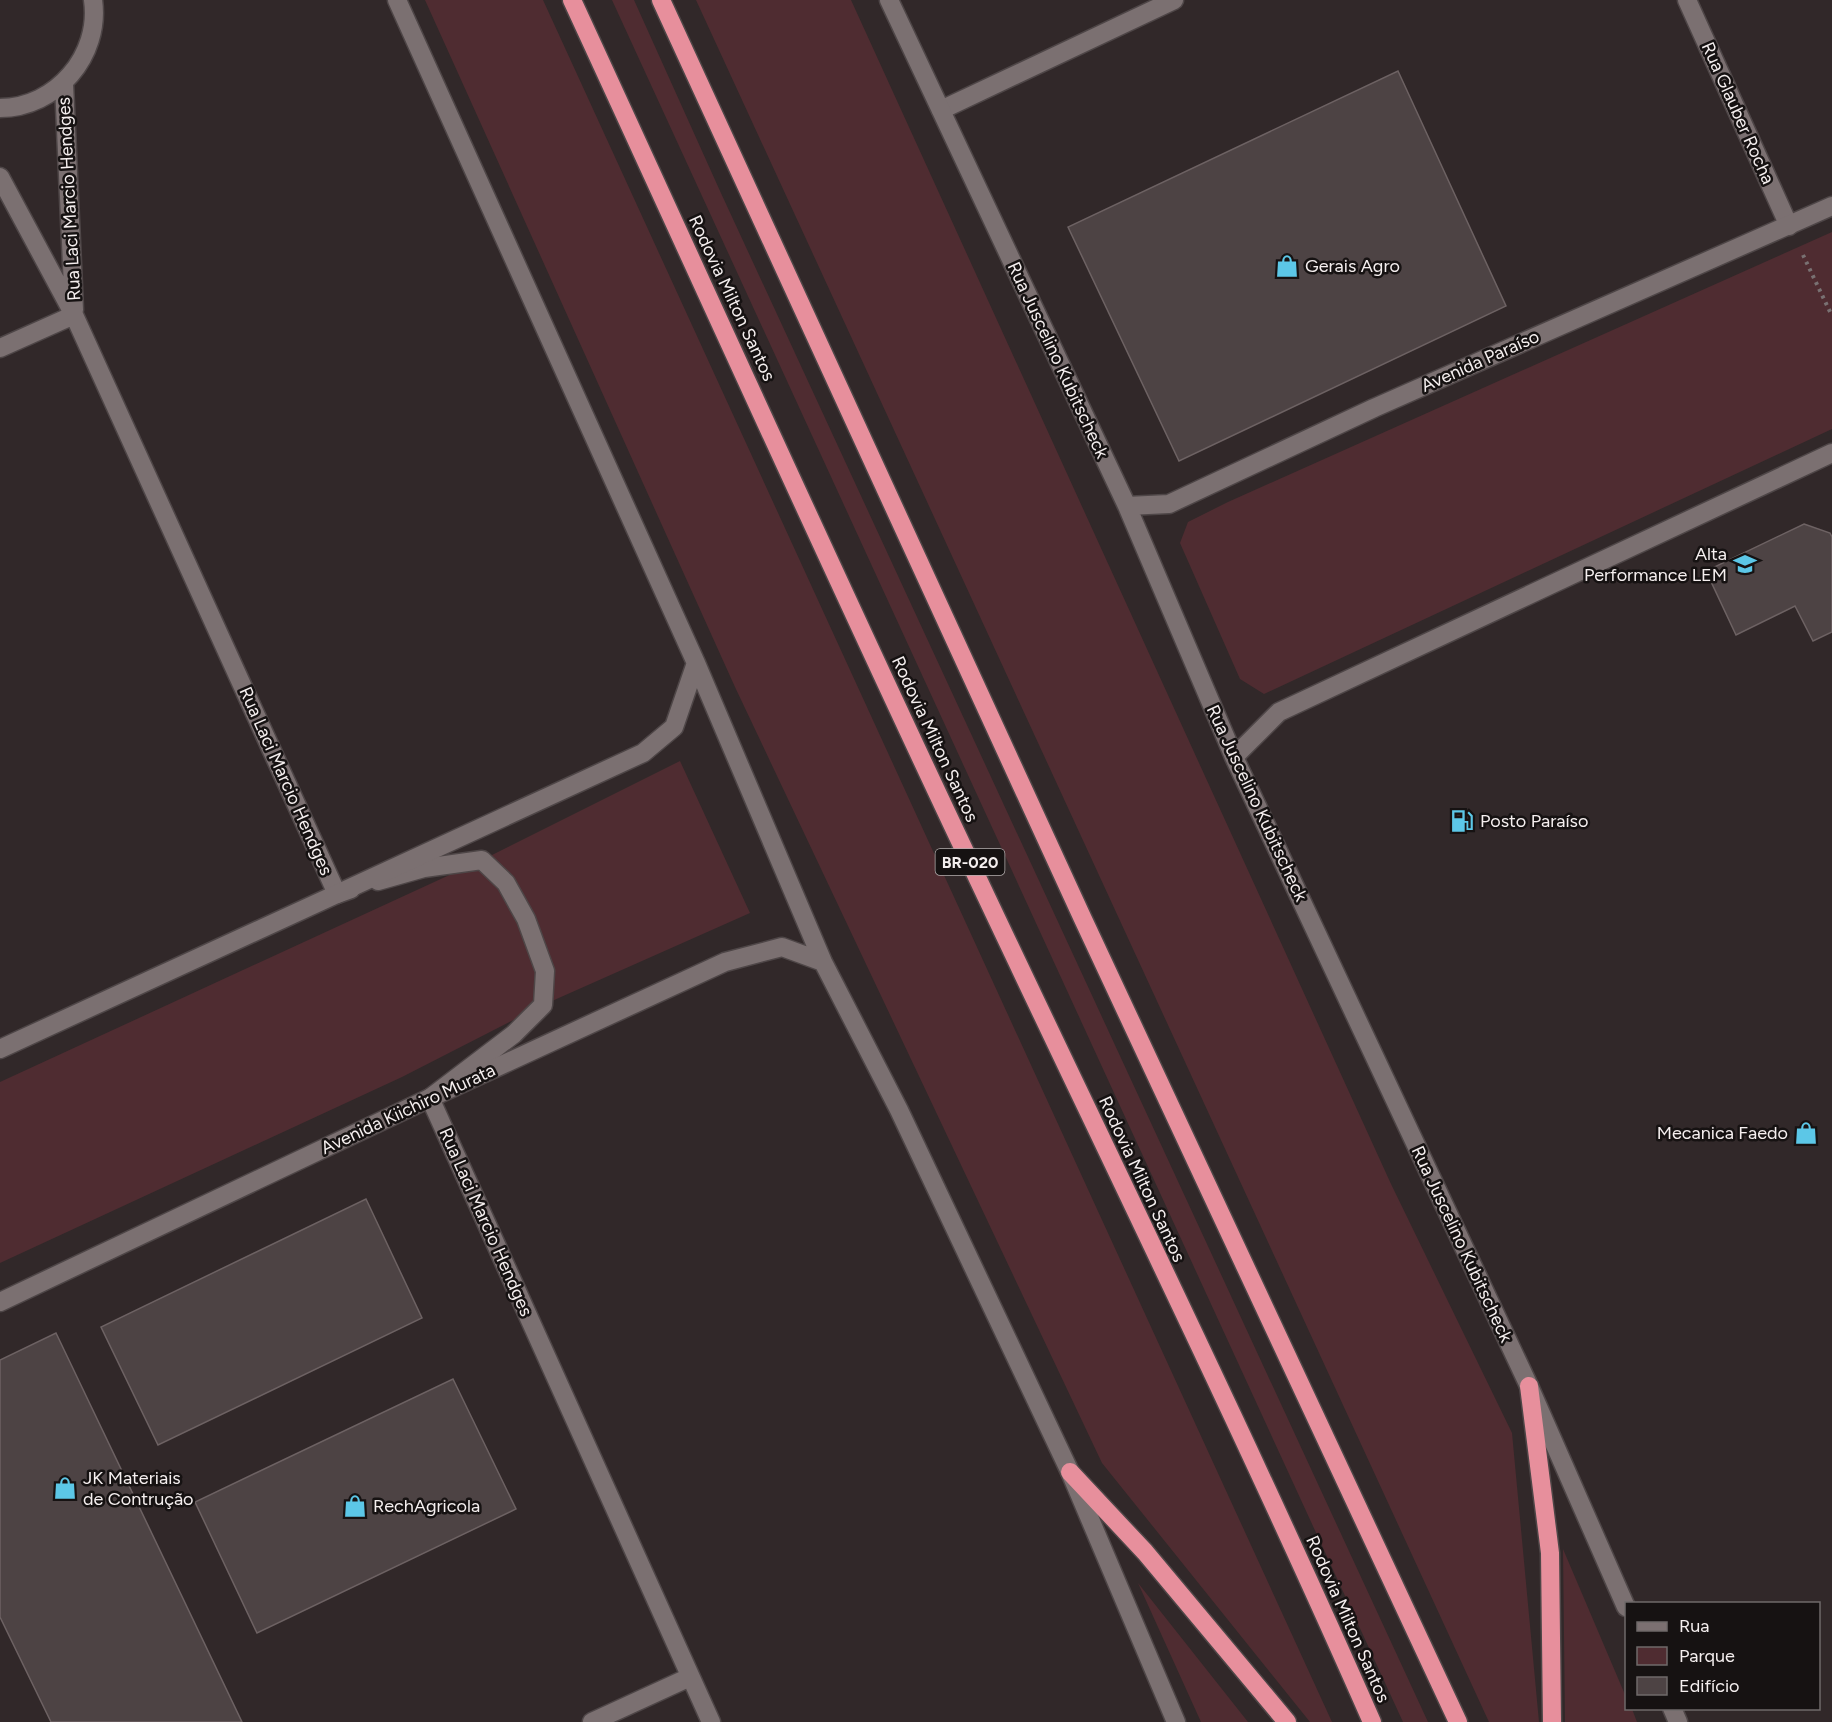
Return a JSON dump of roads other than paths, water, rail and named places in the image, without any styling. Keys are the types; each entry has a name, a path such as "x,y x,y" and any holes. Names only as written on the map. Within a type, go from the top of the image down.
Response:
{"highway":[{"name":"Rodovia Milton Santos","path":"572,0 899,711 1260,1478 1372,1722"},
{"path":"661,0 1072,896 1458,1722"},
{"path":"1528,1386 1550,1553 1552,1722"},
{"path":"1070,1472 1145,1552 1287,1722"}],"main road":[{"path":"397,0 696,663 823,962 899,1110 1070,1472 1176,1722"},
{"name":"Rua Juscelino Kubitscheck","path":"889,0 1127,506 1234,757 1528,1386 1625,1605"},
{"path":"941,110 1174,0"},
{"name":"Rua Glauber Rocha","path":"1687,0 1788,226"},
{"path":"0,108 10,108 39,100 63,84 82,60 93,33 94,1"},
{"name":"Rua Laci Marcio Hendges","path":"63,84 74,315"},
{"name":"Rua Laci Marcio Hendges","path":"0,177 74,315 337,894 424,868 482,860 506,883 526,919 546,971 543,1005 514,1034 430,1098 711,1722"},
{"name":"Avenida Paraíso","path":"1127,506 1169,504 1374,408 1832,206"},
{"path":"0,348 74,315"},
{"path":"1234,757 1279,712 1832,453"},
{"path":"0,1049 642,753 674,727 696,663"},
{"name":"Avenida Kiichiro Murata","path":"0,1302 430,1098 725,962 782,947 823,962"},
{"path":"592,1722 690,1677"}],"place":[{"name":"Gerais Agro","path":"1287,266"},
{"name":"Alta Performance LEM","path":"1745,564"},
{"name":"Posto Paraíso","path":"1462,821"},
{"name":"Mecanica Faedo","path":"1806,1133"},
{"name":"JK Materiais de Contrução","path":"65,1488"},
{"name":"RechAgricola","path":"355,1506"}]}
